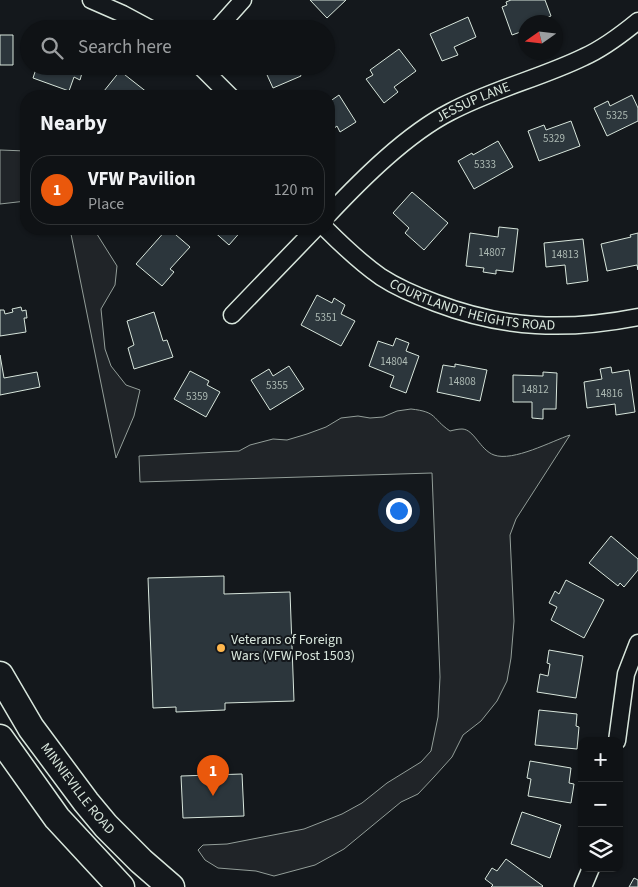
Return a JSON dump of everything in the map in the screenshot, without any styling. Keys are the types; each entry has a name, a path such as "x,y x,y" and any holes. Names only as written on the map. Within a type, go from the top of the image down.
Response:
{"main road":[{"name":"MINNIEVILLE ROAD","path":"0,675 31,728 86,802 106,826 141,861 172,887"},
{"path":"2,745 57,818 121,887"}],"street":[{"path":"90,0 134,20"},
{"path":"225,20 243,0"},
{"name":"JESSUP LANE","path":"335,208 416,133 449,112 489,93 585,57 606,45 638,21"},
{"path":"209,75 224,90"},
{"path":"232,315 309,235"},
{"name":"COURTLANDT HEIGHTS ROAD","path":"333,235 363,263 380,276 401,288 454,310 480,318 514,324 577,326 638,317"},
{"path":"618,737 626,674 638,643"},
{"path":"2,745 31,728"},
{"path":"583,887 589,872"}],"shaded area":[{"path":"0,150 20,151 20,202 0,204"},
{"path":"71,235 98,235 117,266 115,285 101,309 105,349 111,366 126,385 140,390 134,416 116,458"},
{"path":"411,409 430,414 450,431 460,429 470,432 485,449 494,455 511,456 570,435 516,519 510,535 514,621 507,681 497,701 481,721 463,735 452,757 418,794 401,802 344,849 315,865 274,876 256,871 218,868 205,860 198,850 203,845 227,844 304,829 342,814 362,803 387,783 421,762 431,751 438,717 440,677 432,473 140,482 139,456 239,451 250,445 273,439 287,440 307,434 326,427 341,418 358,416 370,418 383,417 397,411"}],"building":[{"path":"310,0 346,0 327,18"},
{"path":"511,0 545,0 551,15 518,15 518,33 512,35 502,7 507,5 506,2"},
{"path":"468,17 476,37 454,47 458,55 442,61 430,34"},
{"path":"0,35 13,35 13,65 0,65"},
{"path":"399,49 416,71 394,87 398,92 384,103 366,79 373,75 370,70"},
{"path":"34,75 81,75 80,80 74,77 69,90 33,78"},
{"path":"117,75 125,75 144,90 105,90"},
{"path":"267,75 301,75 301,76 273,88"},
{"path":"339,95 356,122 340,132 337,126 335,128 335,98"},
{"path":"632,95 638,108 638,121 607,136 594,108 608,101 610,106"},
{"path":"571,121 580,146 539,161 528,131 544,125 546,130"},
{"path":"498,141 513,167 474,189 458,161"},
{"path":"412,192 448,223 424,250 405,233 409,228 393,213"},
{"path":"499,227 518,229 513,272 496,270 496,274 483,272 484,268 466,266 470,233 498,237"},
{"path":"638,233 638,270 637,265 607,271 601,244 631,237 630,235"},
{"path":"162,235 176,235 190,247 170,269 174,272 162,286 136,264"},
{"path":"218,235 238,235 229,245"},
{"path":"583,239 588,281 567,284 565,265 546,267 544,243"},
{"path":"317,295 332,303 334,298 345,305 341,314 355,321 341,346 301,325"},
{"path":"21,307 22,311 26,310 27,318 24,318 26,332 0,336 0,310 4,310 5,314 13,312 12,309"},
{"path":"154,312 163,341 167,340 173,357 134,369 128,348 134,345 127,321"},
{"path":"396,338 409,343 406,351 419,356 406,393 390,387 394,376 369,366 378,341 393,346"},
{"path":"0,355 4,378 37,372 40,387 0,395"},
{"path":"455,364 487,370 480,401 437,392 443,365 455,367"},
{"path":"289,366 304,389 270,410 251,380 269,369 273,376"},
{"path":"611,367 612,373 629,370 635,412 616,415 615,404 587,408 584,382 602,379 600,369"},
{"path":"190,371 209,381 207,385 220,392 206,417 174,399"},
{"path":"543,372 557,373 556,409 543,409 543,419 532,418 532,402 513,402 513,375 543,376"},
{"path":"611,536 638,559 638,570 624,587 620,583 618,586 589,563"},
{"name":"Veterans of Foreign Wars (VFW Post 1503)","path":"224,576 224,594 290,592 294,701 225,703 225,710 176,712 176,707 153,708 148,578"},
{"path":"566,580 604,600 584,638 551,620 557,607 549,603 555,591 559,594"},
{"path":"549,650 583,656 576,698 537,692 540,674 548,676 550,664 547,663"},
{"path":"539,710 577,714 576,726 579,727 577,749 535,745"},
{"path":"530,761 571,768 569,783 574,784 571,803 528,796 531,779 527,778"},
{"path":"242,774 244,816 183,818 181,776"},
{"path":"522,812 561,825 550,858 511,844"},
{"path":"506,859 543,886 491,887 493,885 485,879 492,868 497,871"},
{"path":"634,878 638,880 638,887 629,887"}],"place":[{"name":"Veterans of Foreign Wars (VFW Post 1503)","path":"221,648"},
{"name":"VFW Pavilion","path":"213,796"}]}
